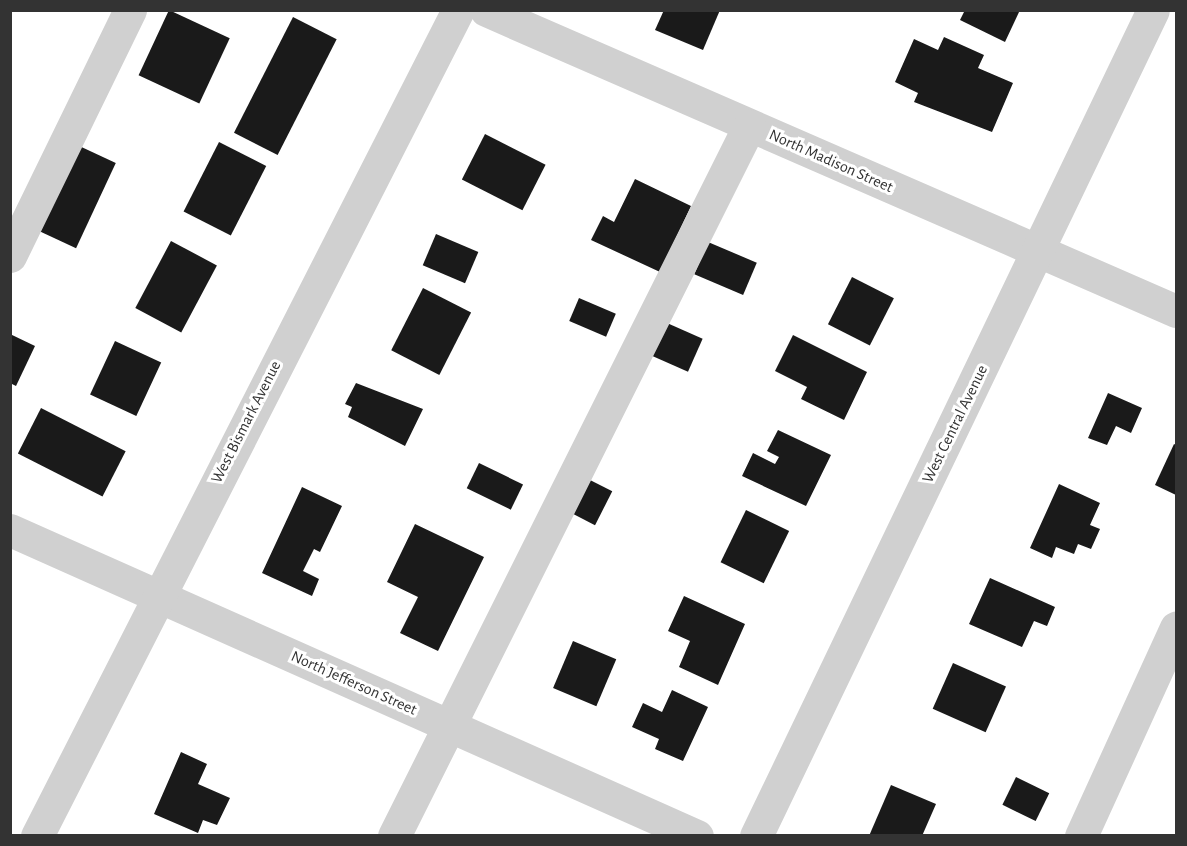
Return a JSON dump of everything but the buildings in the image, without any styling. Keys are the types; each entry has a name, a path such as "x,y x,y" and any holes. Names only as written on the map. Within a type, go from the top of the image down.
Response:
{"street":[{"path":"10,256 130,10"},
{"name":"West Bismark Avenue","path":"37,836 157,595 458,10"},
{"name":"North Madison Street","path":"486,10 1038,252 1176,310"},
{"name":"West Central Avenue","path":"756,836 1153,10"},
{"path":"394,836 749,126"},
{"name":"North Jefferson Street","path":"10,530 697,836"},
{"path":"1081,836 1176,628"}]}
